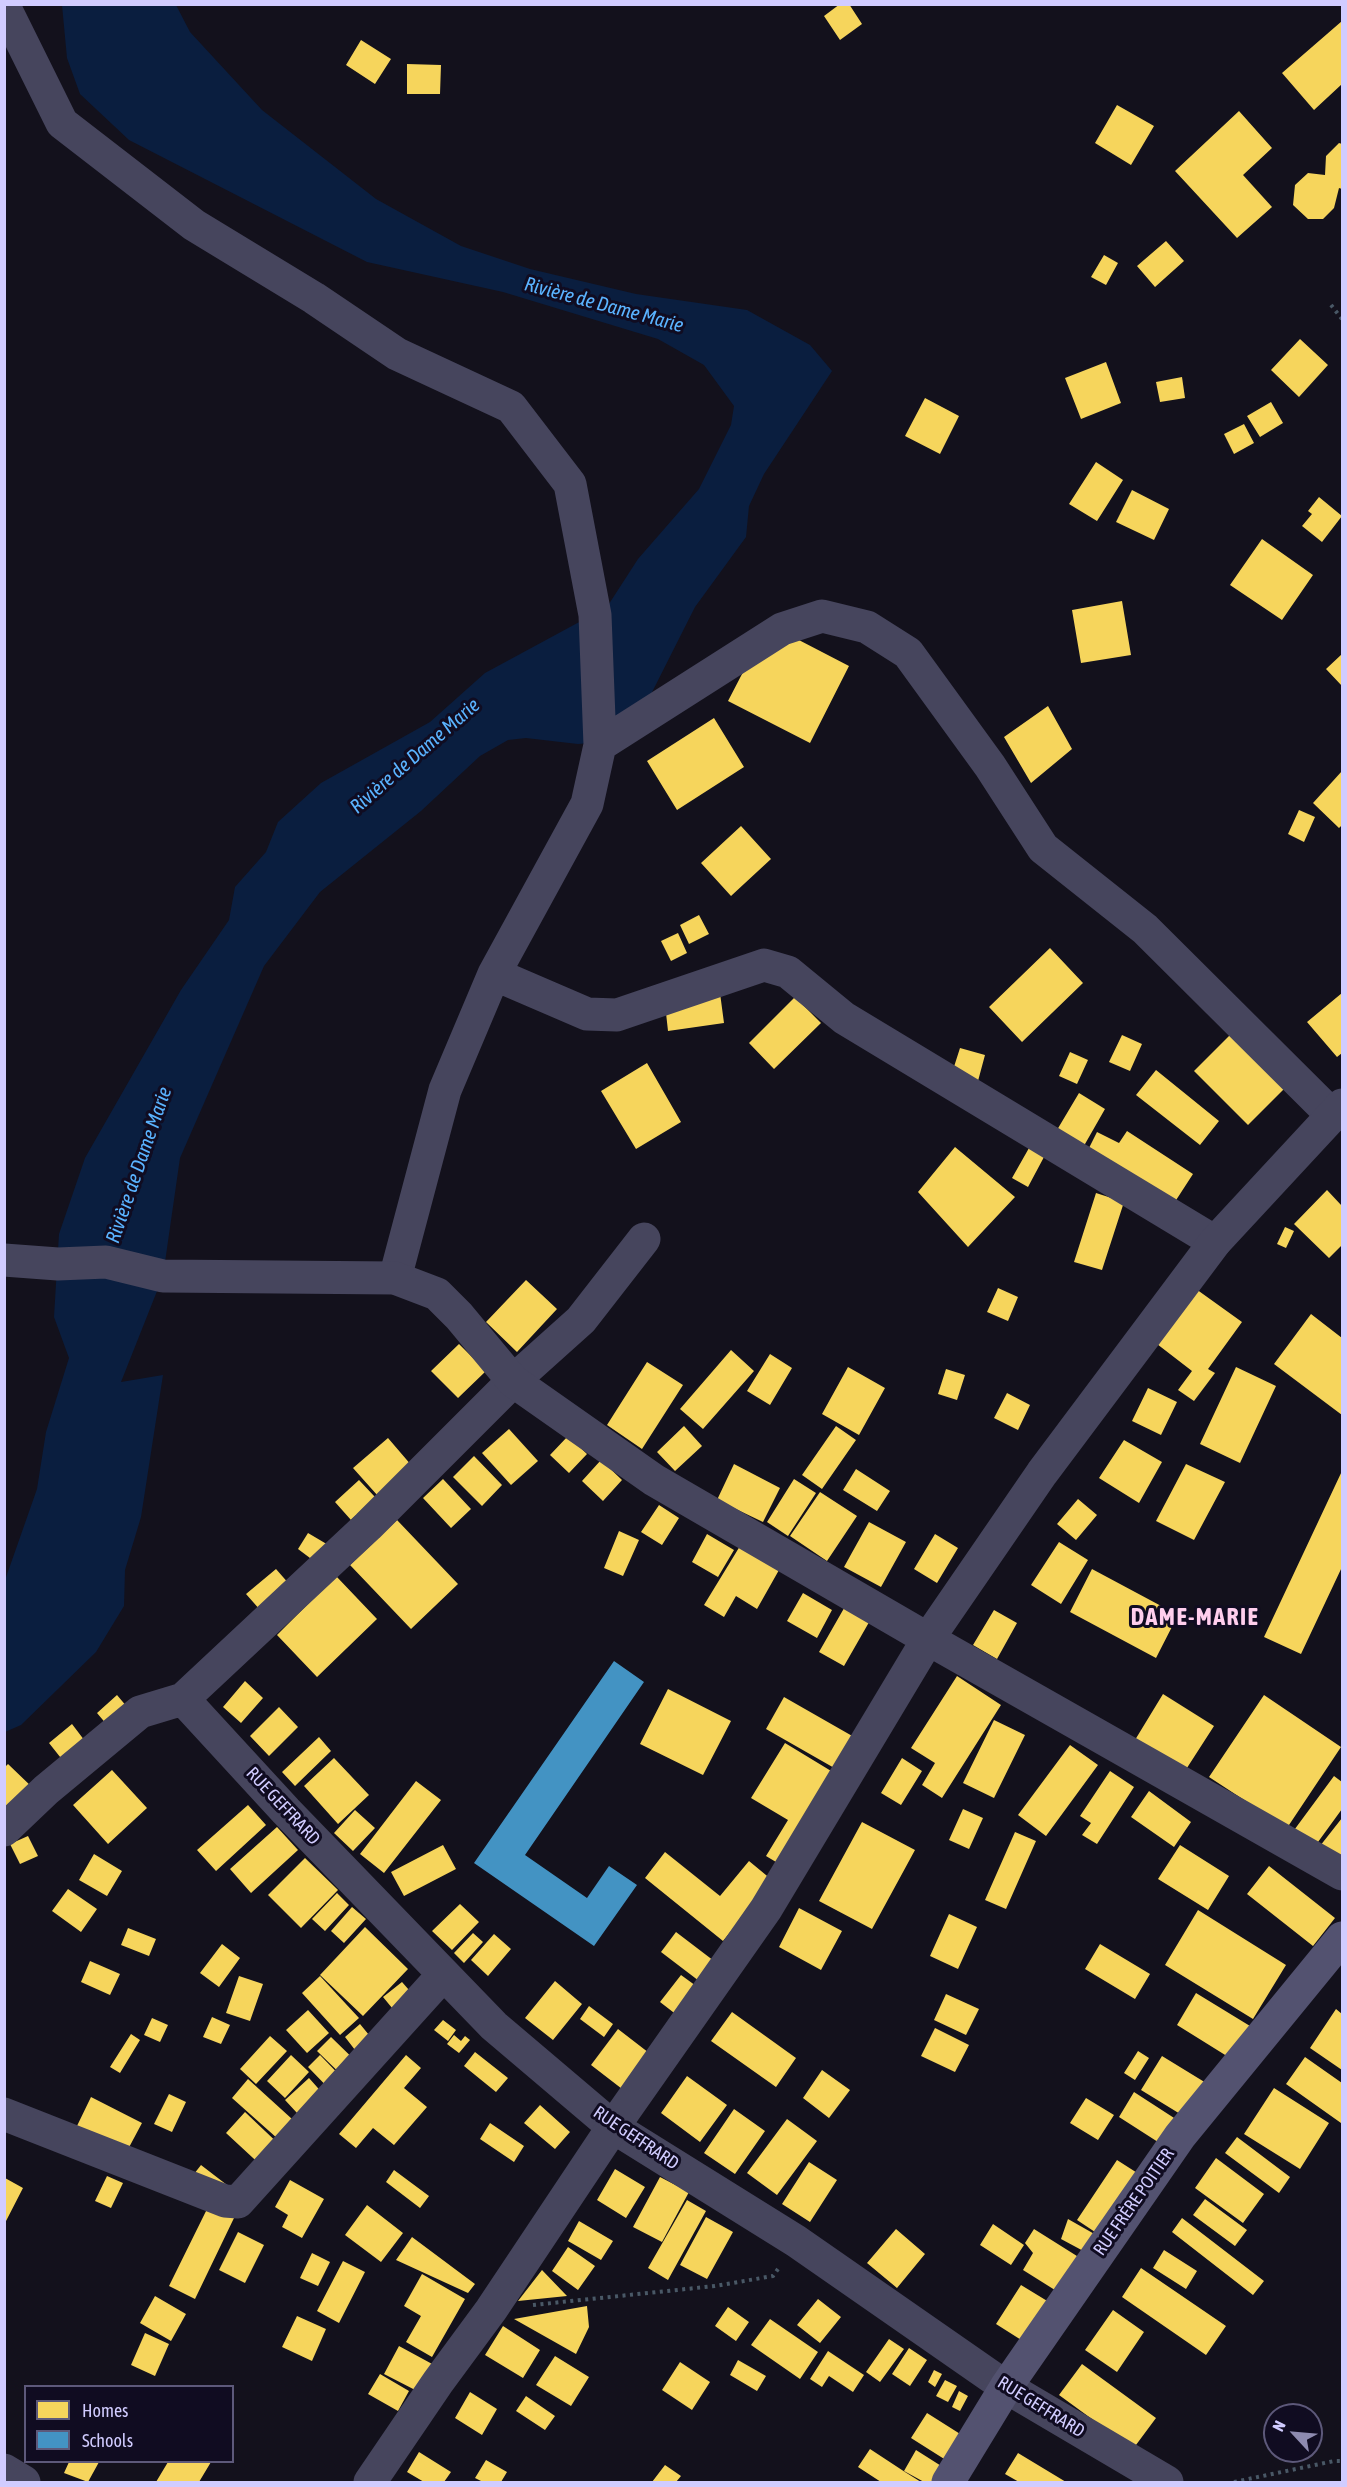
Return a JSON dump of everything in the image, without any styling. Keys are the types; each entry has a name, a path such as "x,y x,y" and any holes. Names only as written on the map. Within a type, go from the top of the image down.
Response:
{"main road":[{"name":"RUE FRÈRE POITIER","path":"948,2482 1006,2387 1180,2136 1342,1938"}],"street":[{"path":"4,6 62,123 194,225 314,298 397,354 511,407 570,484 594,615 600,745 587,804 494,974 445,1090 395,1278"},
{"path":"370,2482 438,2382 491,2310 613,2127 766,1910 928,1639 1042,1473 1215,1242 1338,1110 1145,929 1043,849 990,766 908,653 867,627 822,616 782,629 600,745"},
{"path":"494,974 586,1014 617,1015 764,965 788,972 844,1018 1215,1242"},
{"path":"4,1830 46,1790 140,1712 183,1699 368,1526 513,1382 581,1320 644,1239"},
{"path":"4,1260 58,1264 106,1262 163,1276 395,1278 437,1294 459,1316 513,1382 654,1480 928,1639 1342,1874"},
{"name":"RUE GEFFRARD","path":"183,1699 443,1975 494,2025 613,2127 796,2241 1006,2387 1167,2482"},
{"path":"4,2114 225,2201 238,2202 443,1975"},
{"path":"4,2470 24,2482"}],"path":[{"path":"1331,305 1342,319"},
{"path":"491,2310 715,2286 773,2276 796,2241"},
{"path":"1234,2482 1342,2461"}],"water":[{"name":"Rivière de Dame Marie","path":"62,5 176,5 190,32 262,110 376,199 461,246 530,269 636,294 747,310 810,345 832,371 764,474 749,506 746,537 695,607 638,720 613,741 578,744 526,738 508,740 480,756 421,811 320,892 264,966 180,1158 163,1276 121,1382 163,1375 141,1517 125,1570 124,1606 96,1652 21,1725 5,1732 4,1583 37,1489 46,1432 69,1358 54,1317 59,1234 85,1158 181,990 229,920 235,887 266,852 278,822 321,783 430,722 485,673 607,607 638,559 699,489 731,425 734,406 704,365 658,339 503,292 367,262 129,140 80,94 67,58"}],"building: Homes":[{"path":"840,4 849,4 862,24 840,40 824,16"},
{"path":"1342,21 1342,84 1314,110 1282,73"},
{"path":"361,40 391,59 375,84 346,65"},
{"path":"407,64 441,65 440,94 407,94"},
{"path":"1117,105 1154,126 1131,165 1095,143"},
{"path":"1239,111 1272,148 1243,175 1272,207 1237,238 1175,171"},
{"path":"1339,143 1342,144 1342,189 1339,188 1334,208 1323,219 1308,219 1293,205 1295,185 1308,173 1325,175 1326,156"},
{"path":"1166,241 1184,261 1155,287 1137,266"},
{"path":"1104,255 1118,263 1106,285 1091,277"},
{"path":"1300,339 1328,365 1299,397 1271,370"},
{"path":"1106,362 1121,403 1081,419 1065,378"},
{"path":"1182,377 1185,398 1160,402 1156,382"},
{"path":"925,398 959,416 940,454 905,436"},
{"path":"1271,402 1283,423 1260,437 1247,416"},
{"path":"1244,424 1254,443 1234,454 1224,434"},
{"path":"1096,462 1123,480 1097,521 1069,504"},
{"path":"1132,490 1169,509 1154,540 1116,522"},
{"path":"1319,497 1342,516 1322,542 1302,526 1312,514 1308,511"},
{"path":"1262,539 1313,575 1282,620 1230,585"},
{"path":"1122,601 1131,655 1081,663 1072,610"},
{"path":"768,624 849,666 810,743 728,701"},
{"path":"1342,654 1342,686 1326,669"},
{"path":"1048,706 1072,749 1031,783 1004,737"},
{"path":"714,718 744,767 677,810 647,761"},
{"path":"1342,771 1342,825 1339,828 1313,803"},
{"path":"1299,810 1315,817 1304,842 1288,834"},
{"path":"741,826 771,859 731,896 701,863"},
{"path":"699,915 709,934 689,944 680,925"},
{"path":"678,933 687,953 671,961 661,941"},
{"path":"1050,948 1083,983 1022,1042 989,1007"},
{"path":"718,978 724,1023 668,1031 663,986"},
{"path":"1342,993 1342,1053 1337,1057 1307,1022"},
{"path":"795,997 821,1023 774,1069 749,1043"},
{"path":"1236,1029 1290,1083 1248,1125 1194,1071"},
{"path":"1122,1035 1142,1044 1130,1071 1109,1062"},
{"path":"960,1048 985,1055 978,1081 952,1073"},
{"path":"1070,1052 1088,1060 1077,1084 1059,1076"},
{"path":"647,1063 681,1122 636,1149 601,1091"},
{"path":"1156,1070 1219,1121 1200,1145 1136,1095"},
{"path":"1079,1093 1105,1109 1081,1151 1054,1135"},
{"path":"1127,1131 1193,1174 1169,1211 1087,1152 1097,1132 1119,1143"},
{"path":"955,1147 1015,1197 968,1247 918,1192"},
{"path":"1029,1148 1044,1157 1028,1187 1012,1178"},
{"path":"1327,1190 1342,1206 1342,1245 1329,1258 1294,1224"},
{"path":"1096,1193 1124,1202 1102,1270 1074,1262"},
{"path":"1285,1227 1294,1231 1286,1248 1277,1244"},
{"path":"526,1280 557,1309 517,1352 486,1322"},
{"path":"998,1288 1018,1297 1008,1321 987,1312"},
{"path":"1196,1289 1242,1322 1208,1369 1215,1373 1194,1401 1178,1390 1192,1371 1157,1344"},
{"path":"1311,1314 1342,1338 1342,1415 1274,1364"},
{"path":"459,1344 486,1371 458,1398 431,1371"},
{"path":"731,1350 754,1371 703,1429 680,1409"},
{"path":"770,1354 792,1368 770,1405 747,1391"},
{"path":"647,1362 683,1385 642,1449 607,1425"},
{"path":"848,1367 885,1388 859,1435 822,1414"},
{"path":"1236,1367 1276,1386 1240,1463 1200,1444"},
{"path":"946,1369 965,1375 957,1400 938,1394"},
{"path":"1148,1388 1177,1402 1161,1435 1132,1421"},
{"path":"1007,1393 1030,1405 1018,1430 994,1418"},
{"path":"684,1426 702,1446 675,1471 657,1452"},
{"path":"836,1426 856,1440 822,1489 802,1475"},
{"path":"509,1429 538,1461 511,1485 482,1453"},
{"path":"568,1436 587,1454 569,1473 550,1455"},
{"path":"388,1438 412,1466 378,1496 353,1468"},
{"path":"1124,1440 1162,1462 1139,1503 1099,1478"},
{"path":"474,1456 502,1485 482,1506 453,1477"},
{"path":"601,1460 622,1480 603,1501 582,1481"},
{"path":"734,1464 780,1488 763,1522 717,1500"},
{"path":"1186,1464 1225,1482 1194,1540 1156,1521"},
{"path":"856,1469 890,1491 877,1511 843,1490"},
{"path":"1342,1471 1342,1567 1301,1654 1264,1637"},
{"path":"443,1479 471,1509 451,1528 423,1498"},
{"path":"794,1479 816,1493 788,1536 767,1522"},
{"path":"359,1480 375,1497 351,1520 335,1502"},
{"path":"820,1492 857,1516 827,1561 790,1536"},
{"path":"1078,1499 1097,1515 1076,1540 1057,1524"},
{"path":"659,1505 679,1518 662,1545 641,1532"},
{"path":"397,1520 458,1584 411,1629 350,1565"},
{"path":"869,1522 906,1542 881,1587 844,1567"},
{"path":"619,1531 639,1540 623,1576 604,1568"},
{"path":"308,1533 330,1546 318,1564 298,1549"},
{"path":"707,1534 734,1550 718,1577 692,1562"},
{"path":"935,1534 958,1548 937,1583 914,1569"},
{"path":"1059,1542 1088,1560 1061,1604 1031,1585"},
{"path":"740,1546 779,1570 757,1609 736,1596 724,1617 704,1605"},
{"path":"276,1569 290,1585 261,1611 246,1594"},
{"path":"1092,1569 1178,1615 1156,1658 1070,1612"},
{"path":"336,1576 377,1619 317,1677 277,1635"},
{"path":"803,1593 832,1610 817,1638 787,1621"},
{"path":"847,1603 872,1617 844,1666 819,1652"},
{"path":"994,1610 1017,1623 997,1659 973,1645"},
{"path":"957,1676 1001,1705 942,1798 922,1785 935,1763 911,1748"},
{"path":"245,1681 263,1698 241,1723 223,1707"},
{"path":"668,1689 731,1721 703,1775 640,1744"},
{"path":"1163,1694 1214,1726 1185,1771 1135,1740"},
{"path":"117,1695 133,1714 113,1732 97,1713"},
{"path":"1264,1695 1341,1747 1287,1828 1209,1777"},
{"path":"784,1697 861,1741 843,1773 766,1729"},
{"path":"279,1707 298,1727 269,1756 250,1736"},
{"path":"994,1720 1025,1735 994,1798 963,1783"},
{"path":"72,1724 91,1749 68,1767 49,1743"},
{"path":"319,1737 331,1751 295,1786 282,1772"},
{"path":"785,1743 841,1777 786,1868 766,1856 788,1820 751,1798"},
{"path":"1070,1745 1098,1765 1046,1836 1018,1815"},
{"path":"334,1758 369,1795 338,1824 304,1786"},
{"path":"902,1758 922,1771 901,1805 881,1793"},
{"path":"8,1764 33,1788 4,1815 4,1768"},
{"path":"112,1770 147,1808 108,1844 73,1805"},
{"path":"1110,1771 1134,1787 1097,1844 1082,1835 1091,1823 1080,1816"},
{"path":"1334,1776 1342,1782 1342,1809 1310,1853 1289,1837"},
{"path":"416,1781 441,1800 384,1873 360,1854"},
{"path":"1149,1791 1191,1822 1174,1847 1131,1817"},
{"path":"248,1805 266,1825 216,1871 197,1850"},
{"path":"963,1809 983,1818 969,1849 949,1840"},
{"path":"355,1810 375,1828 353,1851 334,1833"},
{"path":"1342,1818 1342,1858 1320,1846"},
{"path":"862,1822 915,1850 872,1929 819,1901"},
{"path":"277,1827 298,1850 251,1893 230,1869"},
{"path":"1015,1832 1036,1841 1006,1909 985,1900"},
{"path":"28,1836 38,1856 20,1864 10,1844"},
{"path":"443,1845 456,1869 404,1896 391,1872"},
{"path":"1180,1845 1229,1876 1208,1910 1158,1879"},
{"path":"665,1852 720,1896 749,1861 772,1880 723,1941 645,1878"},
{"path":"94,1854 122,1871 107,1896 79,1880"},
{"path":"305,1858 338,1890 301,1928 268,1895"},
{"path":"1269,1866 1335,1918 1313,1946 1247,1894"},
{"path":"68,1889 97,1909 81,1932 52,1911"},
{"path":"337,1893 349,1905 325,1931 312,1919"},
{"path":"460,1904 479,1922 452,1950 432,1931"},
{"path":"352,1907 366,1919 344,1943 331,1931"},
{"path":"799,1908 842,1931 821,1970 779,1947"},
{"path":"1198,1910 1286,1965 1253,2019 1165,1965"},
{"path":"949,1914 977,1927 958,1969 930,1956"},
{"path":"365,1927 408,1969 363,2016 320,1975"},
{"path":"128,1928 156,1939 149,1956 121,1945"},
{"path":"676,1932 718,1964 703,1984 661,1952"},
{"path":"473,1933 483,1942 464,1963 454,1953"},
{"path":"494,1934 511,1949 488,1976 471,1960"},
{"path":"222,1944 240,1958 219,1987 200,1973"},
{"path":"1100,1944 1150,1974 1135,1999 1085,1969"},
{"path":"90,1961 120,1974 110,1995 81,1982"},
{"path":"681,1975 703,1991 682,2019 660,2002"},
{"path":"239,1976 263,1984 250,2021 226,2013"},
{"path":"320,1976 359,2018 340,2035 302,1993"},
{"path":"555,1981 582,2004 553,2040 525,2018"},
{"path":"402,1982 416,1998 397,2014 383,1997"},
{"path":"1196,1993 1250,2026 1230,2058 1177,2025"},
{"path":"946,1994 979,2009 966,2035 934,2020"},
{"path":"589,2006 613,2024 604,2037 580,2019"},
{"path":"1336,2009 1342,2014 1342,2070 1310,2048"},
{"path":"308,2010 329,2033 307,2053 286,2030"},
{"path":"732,2012 796,2058 776,2087 711,2041"},
{"path":"212,2017 230,2025 221,2044 203,2037"},
{"path":"152,2018 168,2025 160,2042 144,2035"},
{"path":"443,2020 456,2030 448,2041 434,2030"},
{"path":"360,2024 378,2046 362,2059 345,2037"},
{"path":"935,2028 969,2045 955,2072 921,2056"},
{"path":"618,2029 653,2056 626,2092 591,2065"},
{"path":"131,2034 140,2040 120,2073 110,2067"},
{"path":"454,2035 461,2041 465,2036 470,2040 459,2053 447,2044"},
{"path":"270,2036 287,2051 256,2084 240,2069"},
{"path":"331,2037 368,2073 354,2087 317,2051"},
{"path":"1138,2051 1149,2058 1135,2080 1124,2073"},
{"path":"475,2052 508,2078 496,2092 464,2066"},
{"path":"291,2055 309,2072 285,2098 267,2081"},
{"path":"320,2055 353,2089 341,2101 308,2067"},
{"path":"406,2055 421,2068 404,2088 427,2107 394,2145 373,2128 356,2148 339,2134"},
{"path":"1162,2056 1211,2086 1190,2120 1141,2090"},
{"path":"1305,2057 1342,2083 1341,2123 1286,2084"},
{"path":"822,2070 850,2090 829,2118 803,2098"},
{"path":"687,2076 727,2105 700,2142 661,2113"},
{"path":"309,2078 333,2105 310,2127 285,2100"},
{"path":"248,2079 303,2129 287,2147 232,2098"},
{"path":"1274,2088 1329,2123 1300,2169 1244,2134"},
{"path":"1134,2092 1188,2127 1172,2151 1119,2117"},
{"path":"169,2094 186,2102 172,2132 154,2124"},
{"path":"91,2097 142,2123 126,2153 76,2128"},
{"path":"1086,2098 1114,2115 1098,2140 1070,2123"},
{"path":"540,2105 570,2132 555,2149 524,2123"},
{"path":"734,2109 765,2131 735,2174 704,2153"},
{"path":"245,2112 285,2150 266,2170 226,2133"},
{"path":"787,2119 817,2141 777,2195 747,2173"},
{"path":"490,2123 524,2146 514,2162 480,2139"},
{"path":"1237,2137 1290,2177 1279,2193 1225,2153"},
{"path":"1216,2158 1264,2194 1243,2223 1195,2188"},
{"path":"1117,2160 1156,2185 1116,2246 1077,2220"},
{"path":"809,2162 837,2180 810,2222 782,2204"},
{"path":"201,2165 227,2185 187,2183"},
{"path":"615,2169 645,2187 626,2218 597,2200"},
{"path":"394,2170 429,2196 420,2208 386,2182"},
{"path":"107,2176 123,2183 111,2208 95,2201"},
{"path":"660,2177 689,2192 662,2242 633,2227"},
{"path":"5,2178 23,2188 5,2223"},
{"path":"290,2180 324,2199 302,2238 282,2227 288,2215 275,2207"},
{"path":"1205,2199 1247,2230 1235,2246 1193,2215"},
{"path":"687,2200 706,2211 668,2280 648,2268"},
{"path":"209,2205 234,2218 195,2299 169,2286"},
{"path":"367,2205 403,2233 381,2262 345,2235"},
{"path":"706,2217 733,2232 707,2279 680,2265"},
{"path":"1182,2218 1264,2281 1253,2295 1172,2232"},
{"path":"1068,2219 1112,2244 1102,2261 1061,2239"},
{"path":"579,2221 613,2241 601,2260 568,2241"},
{"path":"993,2224 1024,2245 1011,2265 980,2245"},
{"path":"896,2229 925,2254 897,2288 867,2263"},
{"path":"1034,2229 1096,2268 1074,2302 1023,2270 1033,2253 1025,2243"},
{"path":"238,2232 264,2245 245,2283 219,2270"},
{"path":"412,2237 475,2284 468,2293 396,2260"},
{"path":"568,2247 595,2266 578,2290 552,2271"},
{"path":"1164,2250 1197,2271 1186,2289 1153,2268"},
{"path":"312,2253 330,2262 318,2286 300,2278"},
{"path":"343,2261 365,2272 339,2323 317,2311"},
{"path":"1141,2268 1226,2326 1206,2355 1122,2297"},
{"path":"542,2270 567,2296 518,2301"},
{"path":"422,2274 465,2299 432,2357 406,2342 421,2316 404,2306"},
{"path":"1021,2285 1062,2310 1037,2350 996,2324"},
{"path":"155,2296 186,2314 171,2341 140,2323"},
{"path":"818,2299 841,2317 820,2343 797,2325"},
{"path":"587,2306 589,2327 576,2354 514,2319"},
{"path":"728,2307 749,2322 736,2341 715,2326"},
{"path":"1113,2310 1144,2332 1117,2372 1085,2350"},
{"path":"297,2316 326,2329 312,2361 282,2347"},
{"path":"770,2319 818,2352 800,2379 751,2345"},
{"path":"503,2326 540,2350 523,2378 485,2355"},
{"path":"145,2333 169,2344 155,2376 131,2365"},
{"path":"889,2339 904,2349 880,2382 866,2372"},
{"path":"399,2346 434,2365 419,2392 384,2374"},
{"path":"909,2348 927,2360 910,2386 892,2374"},
{"path":"828,2351 864,2375 853,2392 829,2376 822,2387 810,2379"},
{"path":"555,2356 589,2377 571,2406 536,2385"},
{"path":"738,2360 766,2376 757,2391 730,2375"},
{"path":"680,2362 710,2382 692,2410 662,2390"},
{"path":"1082,2364 1156,2418 1133,2449 1059,2395"},
{"path":"934,2370 942,2374 935,2387 928,2382"},
{"path":"380,2374 409,2391 398,2411 368,2394"},
{"path":"945,2380 957,2386 948,2402 936,2396"},
{"path":"959,2391 968,2396 960,2411 952,2407"},
{"path":"470,2392 497,2409 482,2435 455,2418"},
{"path":"526,2396 555,2416 545,2430 516,2411"},
{"path":"927,2413 976,2444 960,2469 911,2438"},
{"path":"870,2449 921,2482 881,2482 858,2467"},
{"path":"916,2450 957,2476 953,2482 924,2482 904,2471"},
{"path":"419,2452 451,2472 444,2482 424,2482 407,2472"},
{"path":"1018,2453 1066,2482 1019,2482 1005,2474"},
{"path":"486,2460 507,2472 501,2482 483,2482 475,2478"},
{"path":"69,2463 98,2463 88,2482 64,2473"},
{"path":"167,2463 210,2463 199,2482 156,2482"},
{"path":"665,2465 681,2476 676,2482 652,2482"}],"building: Schools":[{"path":"614,1661 644,1682 525,1855 587,1898 609,1866 637,1885 594,1946 474,1863"}],"district":[{"name":"DAME-MARIE","path":"1195,1617"}]}
